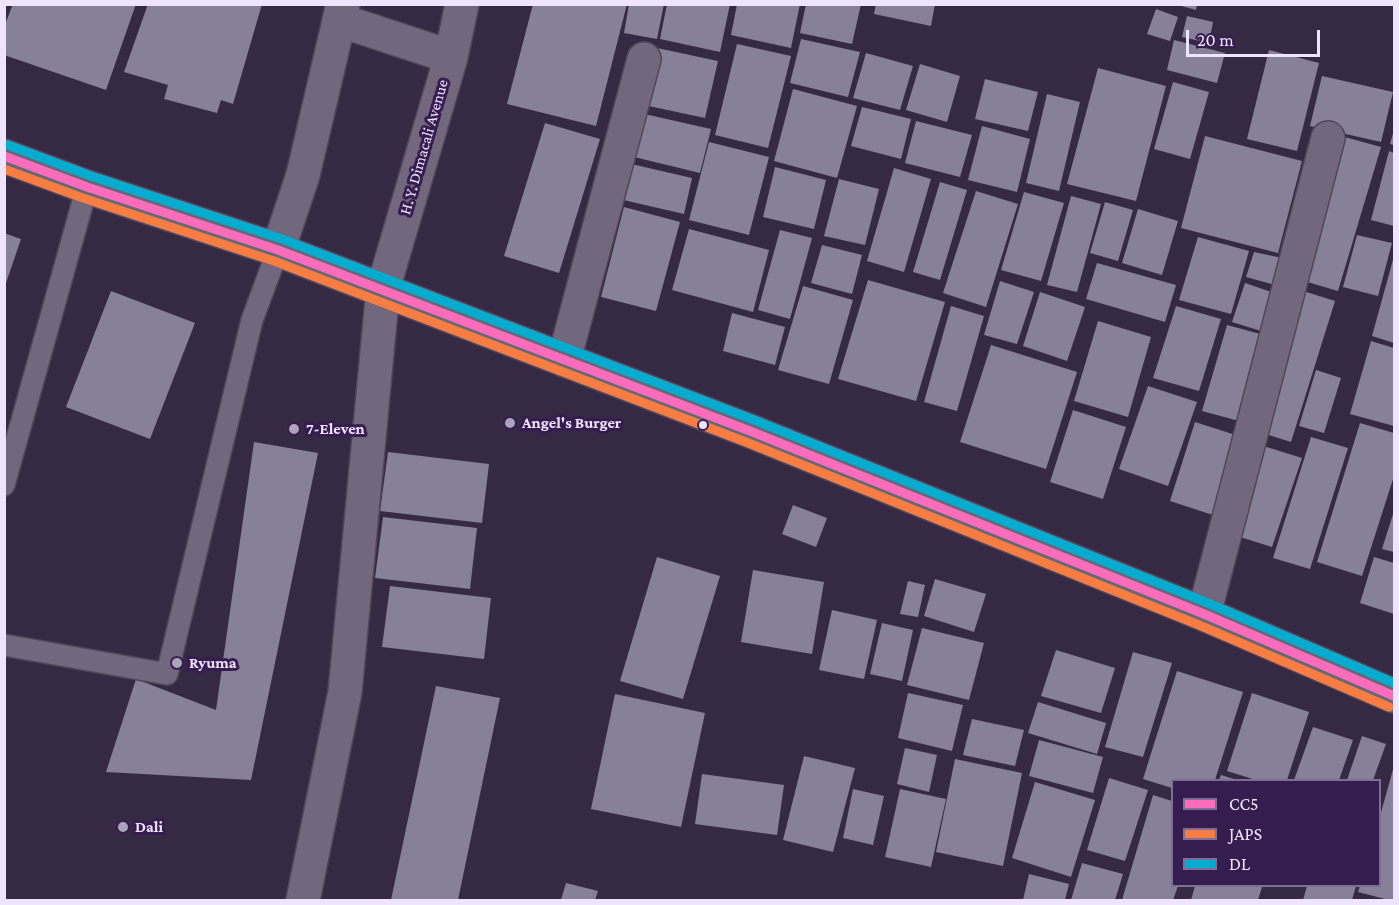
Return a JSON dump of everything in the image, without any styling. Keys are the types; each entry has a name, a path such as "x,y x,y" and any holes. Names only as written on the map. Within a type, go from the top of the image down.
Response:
{"highway":[{"path":"4,156 87,187 278,250 750,431 1204,614 1395,696"}],"street":[{"name":"H. Y. Dimacali Avenue","path":"303,900 345,692 382,289 451,57 462,4"},
{"path":"278,250 303,176 341,12 451,57"},
{"path":"564,360 644,59"},
{"path":"1204,614 1328,138"}],"lane":[{"path":"4,485 87,187"},
{"path":"4,645 166,674 252,320 278,250"}],"building":[{"path":"13,4 136,4 106,90 4,55 4,27"},
{"path":"148,4 262,4 233,104 221,100 217,113 164,99 168,85 124,72"},
{"path":"533,4 627,4 596,126 507,104"},
{"path":"629,4 664,4 657,39 624,33"},
{"path":"667,4 730,4 720,52 660,39"},
{"path":"737,4 800,4 791,48 731,35"},
{"path":"806,4 861,4 852,44 800,33"},
{"path":"876,4 935,4 931,26 874,14"},
{"path":"1174,4 1197,4 1196,10"},
{"path":"1156,9 1178,17 1170,41 1147,34"},
{"path":"1187,16 1213,22 1209,43 1182,37"},
{"path":"801,39 860,52 848,97 790,83"},
{"path":"1174,40 1225,53 1217,83 1167,70"},
{"path":"737,44 791,56 768,148 715,135"},
{"path":"657,48 718,61 705,118 644,105"},
{"path":"1269,50 1319,63 1297,151 1247,139"},
{"path":"866,53 913,66 900,110 853,98"},
{"path":"920,64 960,76 947,122 906,110"},
{"path":"1098,68 1166,86 1136,201 1067,184"},
{"path":"1322,76 1393,92 1381,142 1310,126"},
{"path":"985,79 1038,92 1028,131 975,119"},
{"path":"1173,82 1209,92 1190,159 1154,149"},
{"path":"793,89 857,106 837,178 774,161"},
{"path":"1047,94 1080,102 1059,191 1026,183"},
{"path":"862,107 911,119 901,159 851,146"},
{"path":"640,113 711,129 700,173 630,156"},
{"path":"916,121 972,135 960,177 905,163"},
{"path":"545,123 600,139 559,273 504,256"},
{"path":"982,126 1030,139 1017,192 968,180"},
{"path":"1394,130 1394,145 1390,144"},
{"path":"1205,136 1302,161 1278,253 1181,228"},
{"path":"1341,136 1381,147 1338,291 1297,279"},
{"path":"709,142 769,157 749,235 689,220"},
{"path":"1389,151 1394,153 1394,226 1371,220"},
{"path":"627,163 692,178 684,214 619,199"},
{"path":"775,167 826,180 814,229 763,217"},
{"path":"894,168 931,179 904,272 867,261"},
{"path":"839,179 879,189 865,245 824,236"},
{"path":"940,182 967,190 940,280 913,272"},
{"path":"976,191 1018,204 986,307 943,293"},
{"path":"1024,192 1064,203 1041,281 1001,270"},
{"path":"1071,196 1101,204 1077,292 1047,285"},
{"path":"1105,202 1133,210 1118,261 1090,253"},
{"path":"624,207 680,222 656,311 601,297"},
{"path":"1138,209 1178,221 1162,275 1122,263"},
{"path":"689,229 769,250 753,312 672,290"},
{"path":"780,230 812,238 790,319 758,310"},
{"path":"4,233 21,239 5,286 4,286"},
{"path":"1357,235 1392,243 1378,296 1343,287"},
{"path":"1198,237 1249,251 1231,314 1179,300"},
{"path":"822,245 862,255 852,294 811,283"},
{"path":"1254,252 1282,258 1275,285 1246,277"},
{"path":"1394,256 1394,343 1372,336"},
{"path":"1097,263 1176,285 1165,322 1086,299"},
{"path":"868,280 945,302 916,401 838,379"},
{"path":"1000,281 1034,292 1017,344 984,335"},
{"path":"1245,283 1286,297 1274,335 1232,322"},
{"path":"803,286 853,300 829,384 778,370"},
{"path":"1300,290 1335,301 1291,442 1256,431"},
{"path":"111,291 195,323 150,439 66,407"},
{"path":"1040,292 1085,307 1067,361 1023,346"},
{"path":"951,306 984,316 957,411 924,402"},
{"path":"1176,306 1221,319 1199,391 1153,378"},
{"path":"732,313 785,327 775,365 723,351"},
{"path":"1098,321 1151,337 1128,417 1074,401"},
{"path":"1227,325 1264,335 1239,421 1202,411"},
{"path":"1371,341 1394,348 1394,426 1350,414"},
{"path":"991,345 1077,372 1046,469 960,442"},
{"path":"1316,370 1341,378 1324,433 1299,426"},
{"path":"1148,386 1197,402 1168,486 1119,469"},
{"path":"1073,410 1126,427 1103,499 1050,482"},
{"path":"1195,422 1245,438 1219,517 1170,501"},
{"path":"1360,423 1394,433 1394,476 1362,576 1317,562"},
{"path":"1311,437 1348,448 1310,569 1273,558"},
{"path":"254,442 318,453 251,780 106,772 136,679 216,710"},
{"path":"1257,444 1302,458 1272,547 1227,533"},
{"path":"388,452 489,464 482,523 380,511"},
{"path":"793,505 827,518 816,547 782,534"},
{"path":"1394,511 1394,552 1382,549"},
{"path":"383,517 477,528 470,589 375,578"},
{"path":"657,557 720,576 683,699 620,681"},
{"path":"1374,557 1394,563 1394,614 1360,603"},
{"path":"753,570 824,582 812,654 741,642"},
{"path":"935,579 986,594 974,632 924,616"},
{"path":"908,581 925,585 918,617 900,614"},
{"path":"390,586 491,598 484,659 382,647"},
{"path":"832,610 877,620 864,679 819,670"},
{"path":"882,623 913,630 902,681 870,674"},
{"path":"922,628 984,643 969,700 907,685"},
{"path":"1056,650 1115,668 1101,713 1041,696"},
{"path":"1133,652 1172,663 1143,757 1105,747"},
{"path":"1177,671 1243,692 1215,779 1171,779 1171,788 1143,779"},
{"path":"436,686 500,698 458,900 391,900"},
{"path":"908,693 963,705 952,751 898,738"},
{"path":"1252,693 1309,712 1287,779 1253,779 1227,771"},
{"path":"615,694 705,713 681,827 591,809"},
{"path":"1038,702 1106,723 1097,754 1028,733"},
{"path":"972,719 1024,730 1015,766 963,755"},
{"path":"1313,727 1353,740 1339,779 1294,779"},
{"path":"1362,736 1386,744 1373,779 1347,779"},
{"path":"1039,740 1103,757 1093,793 1029,776"},
{"path":"905,748 937,755 929,792 897,784"},
{"path":"804,756 855,768 833,852 783,840"},
{"path":"955,759 1022,773 1003,866 936,852"},
{"path":"1394,766 1394,900 1358,892 1360,887 1381,887 1381,812"},
{"path":"702,774 784,785 777,835 695,824"},
{"path":"1221,775 1234,779 1219,779"},
{"path":"1109,778 1148,790 1125,861 1087,850"},
{"path":"1035,782 1095,800 1071,877 1012,858"},
{"path":"853,789 884,796 873,845 843,838"},
{"path":"900,789 946,799 931,867 885,857"},
{"path":"1153,795 1171,801 1171,887 1178,887 1173,900 1122,900"},
{"path":"1082,863 1123,874 1115,900 1071,900"},
{"path":"1029,874 1069,884 1065,900 1023,900"},
{"path":"566,883 598,891 595,900 561,900"},
{"path":"1195,887 1262,887 1258,900 1191,900"},
{"path":"1307,887 1356,887 1352,900 1303,900"}],"transit line":[{"name":"DL","path":"8,145 91,176 282,239 754,420 1208,603 1394,683"},
{"name":"CC5","path":"4,156 87,187 278,250 750,431 1204,614 1394,696"},
{"name":"JAPS","path":"4,169 83,198 274,261 746,442 1199,625 1389,707"}],"place":[{"name":"Angel's Burger","path":"510,423"},
{"name":"7-Eleven","path":"294,429"},
{"name":"Ryuma","path":"177,663"},
{"name":"Dali","path":"123,827"}]}
